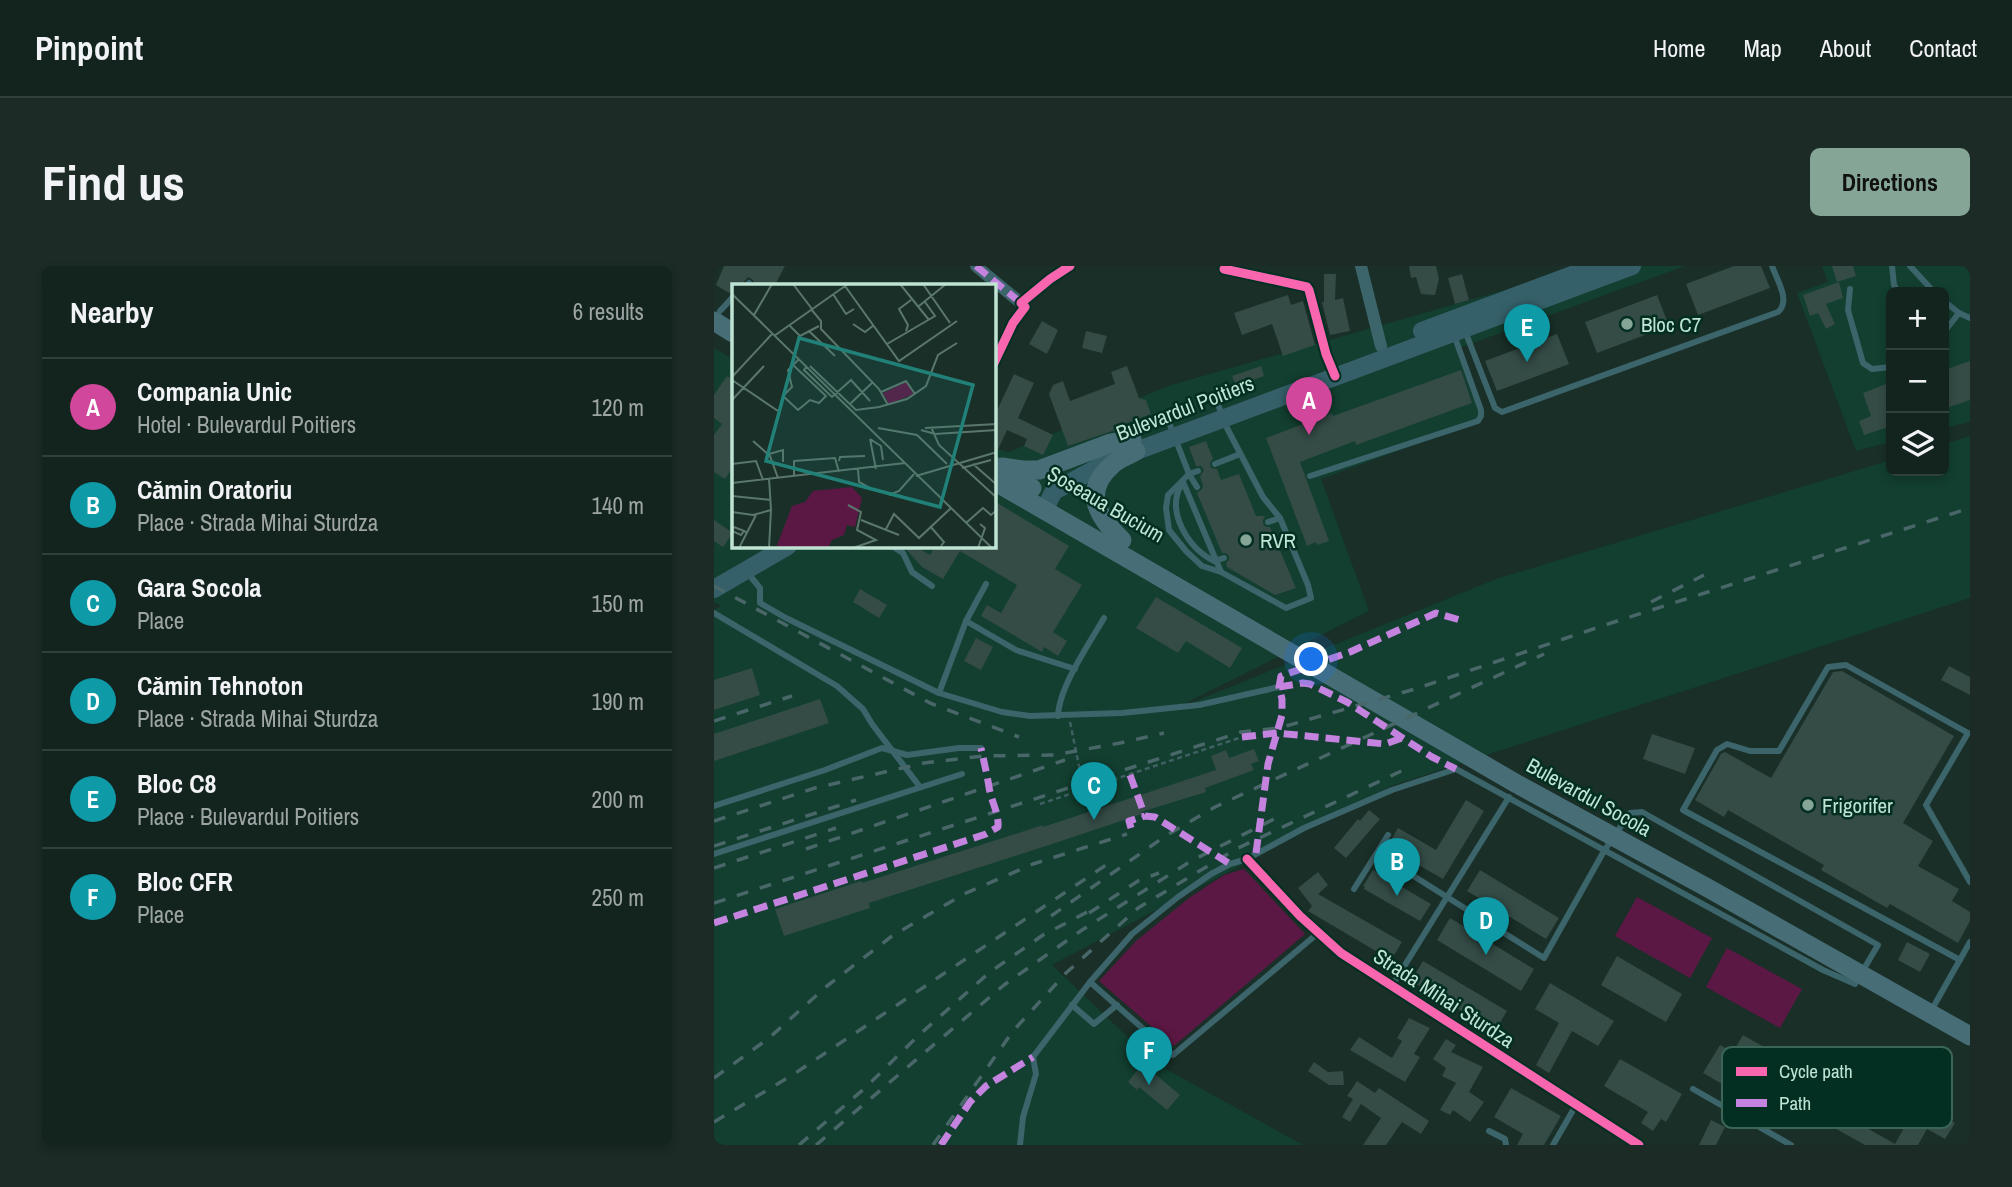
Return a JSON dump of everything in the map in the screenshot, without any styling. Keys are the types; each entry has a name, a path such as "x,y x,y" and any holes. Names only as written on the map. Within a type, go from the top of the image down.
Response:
{"main road":[{"name":"Bulevardul Poitiers","path":"1040,500 1134,445 1456,324 1596,266"},
{"name":"Bulevardul Poitiers","path":"1333,370 1381,346 1632,266"},
{"path":"723,311 732,331"},
{"path":"996,466 1039,470 1111,443 1134,445"},
{"path":"1122,540 1107,525 1097,509 1095,494 1099,480 1134,445"},
{"name":"Șoseaua Bucium","path":"996,467 1040,500 1192,587"},
{"name":"Șoseaua Bucium","path":"996,482 1122,540 1192,587"},
{"path":"714,589 784,548"},
{"name":"Bulevardul Socola","path":"1192,587 1933,1007 1970,1036"},
{"name":"Bulevardul Socola","path":"1933,1007 1970,1020"}],"street":[{"path":"976,266 1025,307 1013,323 996,359"},
{"path":"1021,303 1070,266"},
{"path":"1361,266 1381,346"},
{"path":"1224,269 1307,287 1333,370"},
{"name":"Strada Mihai Sturdza","path":"1247,859 1317,933 1341,953 1639,1145"}],"lane":[{"path":"1456,324 1495,408 1502,412 1778,312 1783,307 1784,299 1772,266"},
{"path":"1892,266 1895,287"},
{"path":"1910,266 1929,287"},
{"path":"1850,289 1847,310 1863,363 1872,369 1886,368"},
{"path":"1949,305 1970,318"},
{"path":"1949,326 1959,313"},
{"path":"1310,476 1478,421 1482,416 1481,410 1456,324"},
{"path":"1198,471 1168,495 1166,508 1169,530 1186,551 1202,566 1221,572 1286,608 1311,598 1280,518 1263,496 1221,413"},
{"path":"1172,431 1186,478 1221,572"},
{"path":"1215,464 1240,454"},
{"path":"1186,478 1197,487"},
{"path":"1186,478 1177,494 1176,507 1184,533 1203,556 1214,561 1224,558"},
{"path":"1268,522 1280,518"},
{"path":"895,548 903,553 912,572 932,586"},
{"path":"746,570 760,589 760,603 786,618 939,694 1002,712 1030,716 1069,716 1199,705 1279,687"},
{"path":"939,694 965,621 986,584"},
{"path":"714,613 837,685 863,709 920,787"},
{"path":"1058,716 1058,704 1104,618"},
{"path":"965,621 1016,650 1075,668"},
{"path":"1960,960 1684,810 1717,750 1727,744 1750,751 1780,751 1828,667 1846,665 1968,733 1926,805 1970,882"},
{"path":"714,806 825,770 882,748 907,755 981,748"},
{"path":"1020,1145 1023,1117 1035,1074 1033,1057 1090,982 1132,934 1178,897 1230,864 1247,859 1304,828 1392,790 1456,769 1509,797 1604,851 1823,970 1855,984 1878,944 1642,812 1630,813 1604,851 1544,958 1377,853"},
{"path":"714,854 962,774"},
{"path":"1392,986 1509,797"},
{"path":"1354,889 1388,835"},
{"path":"1090,982 1173,1055 1317,933"},
{"path":"1933,1007 1970,943"},
{"path":"1072,1005 1094,1024 1116,1005"},
{"path":"1692,1089 1722,1106"},
{"path":"1553,1145 1576,1105"},
{"path":"1761,1128 1791,1145"},
{"path":"1489,1131 1505,1139 1506,1145"}],"path":[{"path":"1069,716 1073,742 1092,803"},
{"path":"1040,804 1242,737"}],"shaded area":[{"path":"1589,266 1685,266 1456,349 1482,420 1321,479 1369,611 1166,713 1496,579 1886,462 1886,476 1949,476 1949,442 1970,436 1970,598 1391,786 1052,965 1155,1063 1303,1145 714,1145 714,610 721,606 714,602 714,348 732,358 732,548 996,548 996,449 1009,452 1168,386"},
{"path":"1822,266 1970,266 1970,422 1949,427 1949,287 1886,287 1886,443 1856,451 1797,293 1828,282"},
{"path":"1244,869 1305,934 1174,1046 1099,981 1136,941 1189,898 1224,875"},
{"path":"1637,897 1712,938 1690,978 1615,936"},
{"path":"1727,948 1802,989 1780,1028 1706,987"}],"building":[{"path":"724,266 785,266 776,284 754,284 748,277 742,284 732,284 732,291 729,293 716,285"},
{"path":"1409,266 1436,266 1439,279 1435,295 1421,294 1416,277 1411,278"},
{"path":"1734,266 1761,266 1770,288 1698,315 1686,284"},
{"path":"1832,266 1853,266 1856,276 1837,282"},
{"path":"1324,274 1336,274 1335,300 1343,298 1350,331 1330,335 1322,302"},
{"path":"1462,274 1469,300 1455,304 1448,278"},
{"path":"1839,282 1843,298 1826,304 1835,324 1826,329 1818,313 1810,316 1803,295"},
{"path":"1288,295 1291,305 1303,301 1315,345 1283,356 1272,324 1242,335 1234,313"},
{"name":"Bloc C7","path":"1657,295 1669,326 1597,353 1585,322"},
{"path":"1042,321 1058,330 1047,354 1029,344"},
{"path":"1086,331 1107,336 1102,353 1082,348"},
{"path":"1557,334 1569,364 1497,391 1485,361"},
{"path":"1970,361 1970,400 1949,407 1949,368"},
{"path":"1127,366 1139,398 1146,400 1151,414 1068,446 1049,394 1053,385 1063,381 1070,401 1115,384 1111,372"},
{"path":"1261,366 1264,376 1236,386 1232,376"},
{"path":"1461,370 1472,403 1300,462 1329,541 1307,546 1266,438"},
{"path":"1014,374 1034,383 1018,418 1053,435 1043,455 1024,446 1027,439 1007,430 996,454 996,413"},
{"path":"727,376 732,379 732,468 725,479 714,472 714,435 722,424 714,418 714,395"},
{"path":"1886,384 1886,428 1864,435 1859,421 1871,416 1863,393"},
{"name":"RVR","path":"1206,441 1213,459 1211,468 1217,469 1221,480 1239,474 1256,516 1265,516 1263,524 1270,527 1296,588 1275,595 1227,567 1229,556 1222,553 1197,493 1203,486 1200,476 1204,470 1201,466 1196,466 1189,447"},
{"path":"996,502 1069,546 1055,569 1082,585 1053,632 1067,641 1058,656 1044,647 1042,652 981,616 987,605 1001,613 1017,585 960,551 943,579 922,567 905,548 918,548 930,555 934,548 996,548"},
{"path":"714,520 732,534 723,547 714,541"},
{"path":"860,589 887,605 879,618 853,602"},
{"path":"1156,597 1242,648 1230,668 1186,641 1178,653 1136,628"},
{"path":"976,638 993,647 981,670 964,661"},
{"path":"1949,666 1970,677 1970,695 1941,680"},
{"path":"752,668 760,695 714,710 714,680"},
{"name":"Frigorifer","path":"1842,671 1954,736 1903,823 1933,841 1918,866 1959,889 1952,901 1970,912 1970,921 1958,943 1890,904 1887,908 1821,870 1824,865 1728,810 1724,817 1695,800 1721,754 1725,752 1771,778 1833,672"},
{"path":"820,699 829,723 714,761 714,734"},
{"path":"1652,734 1695,748 1685,774 1643,759"},
{"path":"1254,749 1259,761 1251,764 1254,770 1205,788 1206,792 869,903 870,908 784,936 775,909 1043,827 1216,770 1211,756 1226,750 1229,758"},
{"path":"1466,800 1484,811 1443,879 1387,847 1398,828 1436,850"},
{"path":"1369,810 1380,819 1346,858 1334,848"},
{"path":"1373,870 1431,904 1420,921 1364,889 1363,886"},
{"path":"1480,870 1559,918 1546,939 1467,891"},
{"path":"1318,872 1328,885 1318,894 1402,942 1391,960 1308,911 1312,906 1298,888"},
{"path":"1450,918 1534,969 1521,991 1437,940"},
{"path":"1907,942 1930,954 1920,972 1898,960"},
{"path":"1617,956 1682,994 1666,1022 1601,985"},
{"path":"1423,961 1507,1011 1495,1031 1411,981"},
{"path":"1550,983 1614,1021 1598,1046 1572,1031 1549,1073 1536,1065 1559,1023 1535,1009"},
{"path":"1409,1018 1430,1028 1414,1054 1420,1057 1405,1082 1350,1050 1359,1037 1392,1058 1402,1041 1397,1038"},
{"path":"1743,1035 1764,1047 1736,1047"},
{"path":"1446,1039 1456,1045 1451,1052 1483,1067 1469,1092 1484,1102 1470,1122 1453,1110 1450,1115 1440,1110 1456,1083 1442,1076 1446,1068 1433,1059"},
{"path":"1720,1045 1724,1047 1722,1084 1703,1073"},
{"path":"1620,1059 1682,1094 1666,1122 1661,1119 1653,1131 1641,1123 1648,1112 1604,1086"},
{"path":"1144,1062 1180,1095 1167,1110 1139,1087 1137,1090 1128,1082"},
{"path":"1314,1062 1328,1072 1343,1071 1344,1085 1329,1085 1308,1071"},
{"path":"1357,1081 1375,1093 1379,1088 1429,1121 1421,1134 1402,1122 1386,1145 1363,1145 1381,1118 1361,1104 1350,1122 1342,1117 1353,1099 1347,1096"},
{"path":"1511,1088 1561,1116 1544,1145 1517,1145 1523,1134 1494,1117"},
{"path":"1711,1120 1724,1128 1716,1145 1699,1145"},
{"path":"1835,1128 1867,1128 1895,1144 1904,1128 1952,1128 1945,1139 1927,1129 1918,1145 1865,1145"}],"railway":[{"path":"714,903 1241,732 1279,728 1415,689 1970,508"},
{"path":"1651,602 1704,575"},
{"path":"714,586 930,703 1019,737"},
{"path":"1051,916 1167,835 1215,807 1544,654"},
{"path":"714,721 792,696"},
{"path":"714,821 815,788 924,763 983,756 1054,755 1164,733"},
{"path":"806,849 1065,760"},
{"path":"933,1145 1013,1031 1066,973 1138,908 1236,849 1412,766"},
{"path":"714,846 856,800"},
{"path":"816,1145 1004,985 1082,930 1191,861 1282,815"},
{"path":"714,868 836,828"},
{"path":"714,1078 769,1038 827,986 892,936 964,894 1033,864 1127,834"},
{"path":"714,1122 794,1074 1115,859"},
{"path":"1089,913 1138,881 1159,873"},
{"path":"799,1145 990,972 1043,935 1095,908"}],"marked path":[{"path":"976,266 1021,303"},
{"path":"1256,853 1268,764 1282,715 1279,687 1281,676 1350,652 1436,613 1460,620"},
{"path":"1279,687 1310,684 1347,702 1432,757 1456,769"},
{"path":"1242,737 1277,733 1385,744 1402,738"},
{"path":"714,923 986,834 998,827 981,748"},
{"path":"1130,775 1145,816 1155,817 1230,864"},
{"path":"1131,828 1129,821 1145,816"},
{"path":"941,1145 970,1102 986,1086 1033,1057"}],"cycle path":[{"path":"996,359 1013,323 1025,307 1021,303 1070,266"},
{"path":"1224,269 1307,287 1335,376"},
{"path":"1247,859 1300,916 1341,953 1639,1145"}],"place":[{"name":"Bloc C7","path":"1627,324"},
{"name":"Bloc C8","path":"1527,362"},
{"name":"Compania Unic","path":"1309,435"},
{"name":"RVR","path":"1246,540"},
{"name":"Frigorifer","path":"1808,805"},
{"name":"Gara Socola","path":"1094,820"},
{"name":"Cămin Oratoriu","path":"1397,896"},
{"name":"Cămin Tehnoton","path":"1486,955"},
{"name":"Bloc CFR","path":"1149,1085"}]}
